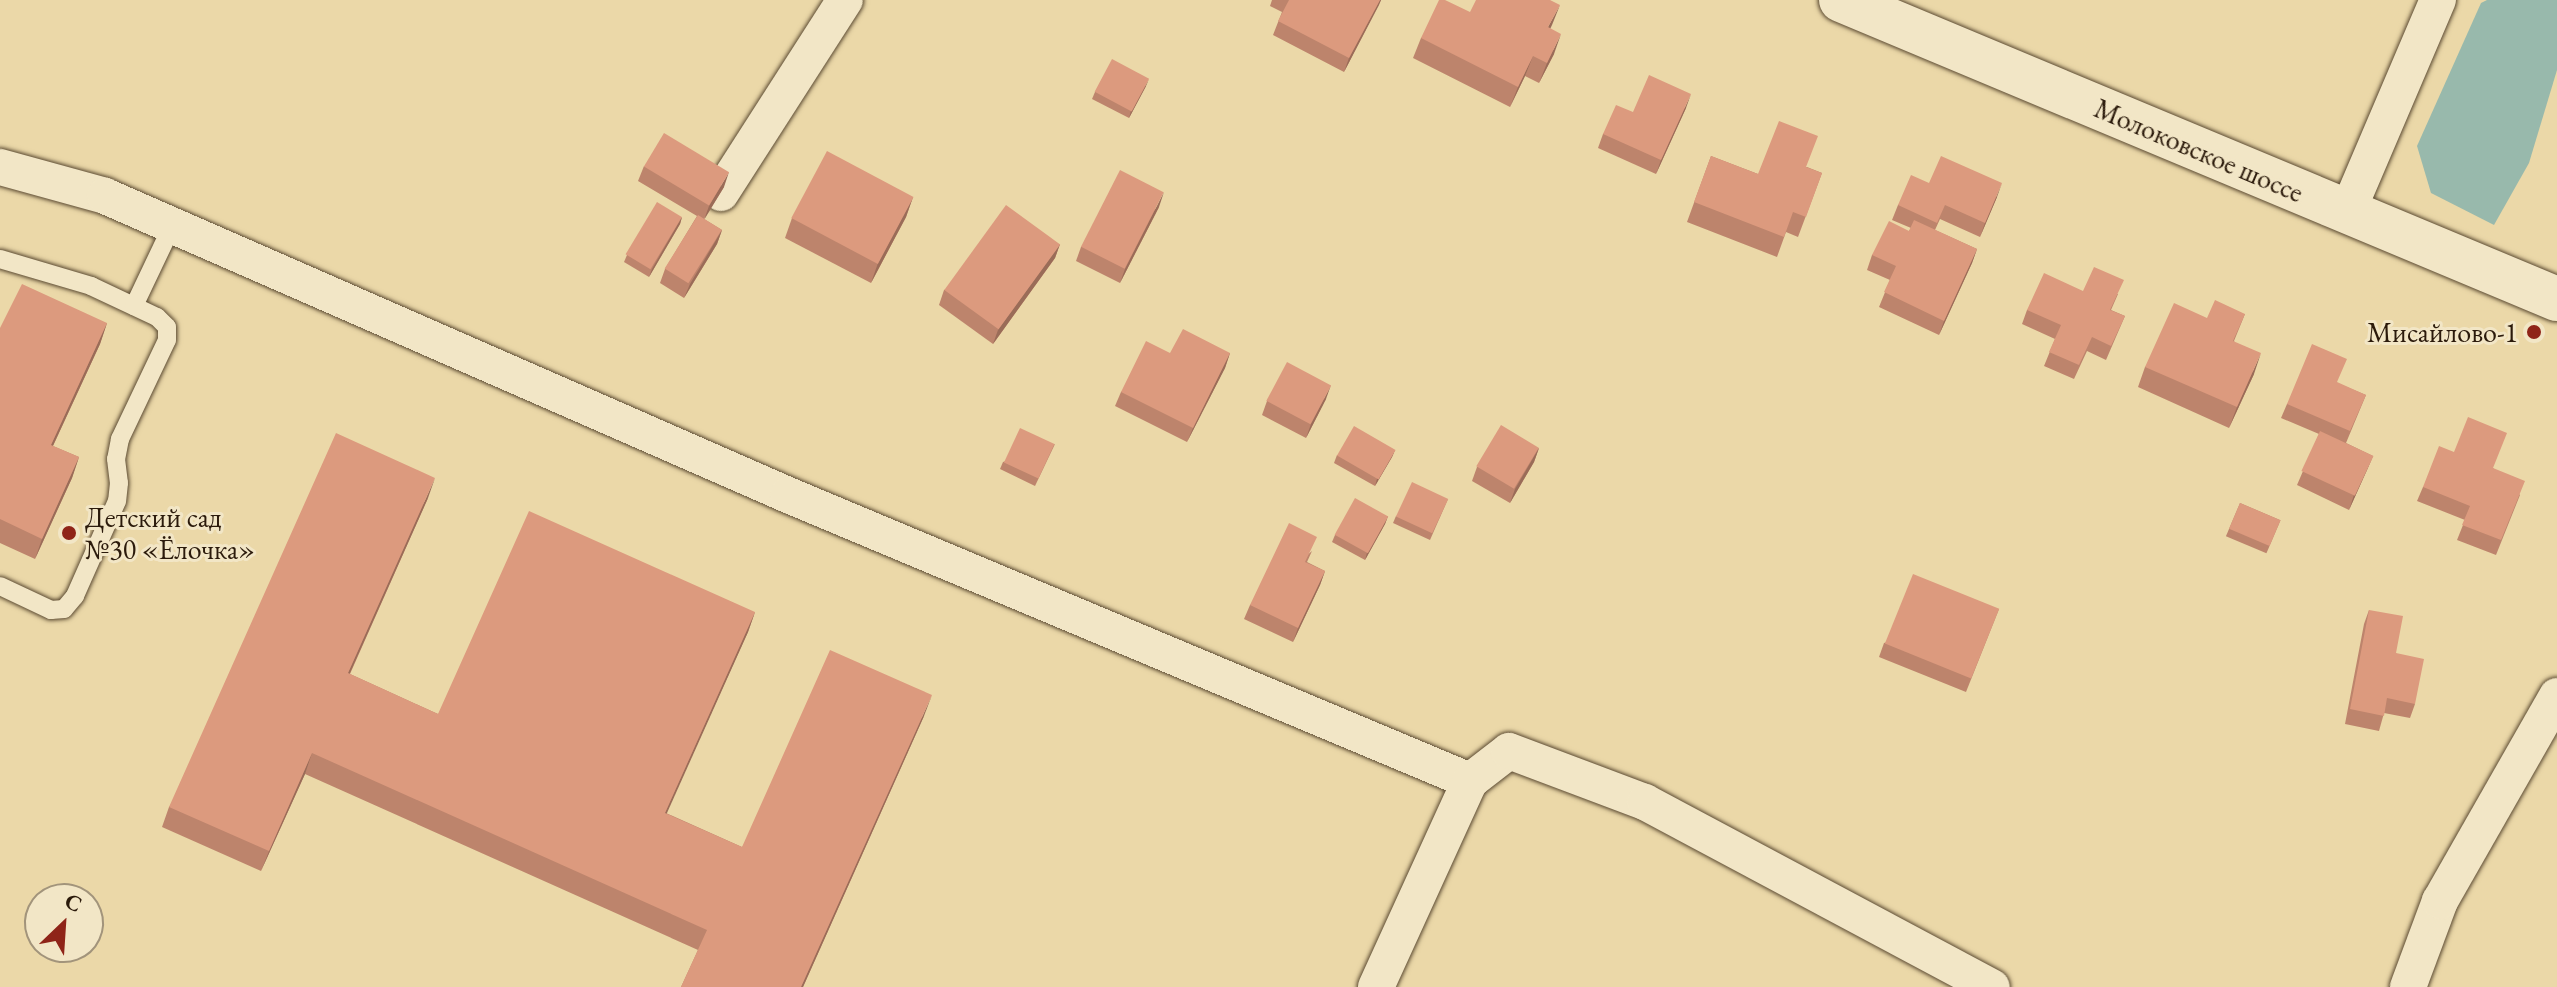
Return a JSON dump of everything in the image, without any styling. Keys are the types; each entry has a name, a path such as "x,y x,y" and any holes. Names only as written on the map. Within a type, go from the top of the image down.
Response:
{"main road":[{"name":"Молоковское шоссе","path":"1841,0 2557,299"}],"street":[{"path":"721,193 845,0"},
{"path":"2347,213 2438,0"},
{"path":"0,167 105,196 788,495 1470,781"},
{"path":"2408,987 2440,901 2557,696"},
{"path":"1376,987 1470,781 1509,751 1645,802 1992,987"}],"lane":[{"path":"134,306 172,226"},
{"path":"0,259 91,286 157,317 167,327 167,340 120,439 116,459 119,483 117,501 75,596 64,609 51,610 0,586"}],"shaded area":[{"path":"2487,0 2557,0 2557,70 2529,163 2494,225 2431,193 2417,146 2481,3"}],"building":[{"path":"1289,0 1380,0 1349,58 1278,21"},
{"path":"1439,0 1470,12 1476,0 1550,0 1560,5 1548,27 1561,34 1547,63 1533,56 1518,87 1421,38"},
{"path":"1112,59 1149,79 1132,111 1095,92"},
{"path":"1649,75 1691,94 1661,160 1603,134 1616,105 1633,112"},
{"path":"1779,121 1818,136 1806,167 1822,173 1806,217 1793,212 1784,237 1694,202 1711,156 1758,174"},
{"path":"664,133 729,172 709,206 644,166"},
{"path":"827,151 914,197 878,264 791,218"},
{"path":"1941,156 2002,183 1985,223 1945,205 1937,223 1898,205 1911,175 1929,183"},
{"path":"1120,170 1164,192 1125,269 1081,247"},
{"path":"657,202 682,217 650,269 626,254"},
{"path":"1006,205 1060,244 998,329 944,290"},
{"path":"698,215 722,230 688,283 665,268"},
{"path":"1914,220 1977,249 1944,321 1884,292 1896,266 1872,255 1889,221 1909,231"},
{"path":"2094,267 2124,280 2110,310 2125,316 2111,346 2092,337 2079,365 2049,352 2061,325 2027,310 2044,273 2083,291"},
{"path":"22,284 107,323 51,445 79,457 42,539 0,519 0,328"},
{"path":"2215,300 2245,314 2233,341 2261,353 2237,407 2145,367 2174,303 2207,318"},
{"path":"1183,329 1230,353 1193,428 1121,392 1146,341 1170,353"},
{"path":"2312,344 2347,359 2337,382 2366,395 2350,431 2287,404"},
{"path":"1287,362 1331,385 1310,424 1266,401"},
{"path":"2468,417 2507,433 2493,468 2525,481 2501,540 2462,525 2470,506 2423,487 2439,446 2454,452"},
{"path":"1501,425 1539,448 1514,489 1476,466"},
{"path":"1354,426 1396,450 1379,479 1337,455"},
{"path":"1020,428 1054,444 1038,478 1004,462"},
{"path":"2320,431 2373,456 2355,496 2301,471"},
{"path":"336,433 435,478 348,673 438,714 529,511 755,612 665,813 742,847 830,650 932,695 801,987 681,987 707,930 312,753 269,851 169,807"},
{"path":"1412,482 1448,499 1432,533 1396,516"},
{"path":"1355,498 1388,516 1368,553 1335,535"},
{"path":"2240,503 2281,520 2270,546 2229,529"},
{"path":"1289,523 1317,537 1305,562 1325,571 1298,628 1250,605"},
{"path":"1913,574 1999,609 1971,678 1885,644"},
{"path":"2369,610 2403,616 2396,653 2424,659 2415,704 2387,698 2384,716 2350,709"}],"place":[{"name":"Мисайлово-1","path":"2534,332"},
{"name":"Детский сад №30 «Ёлочка»","path":"69,533"}]}
